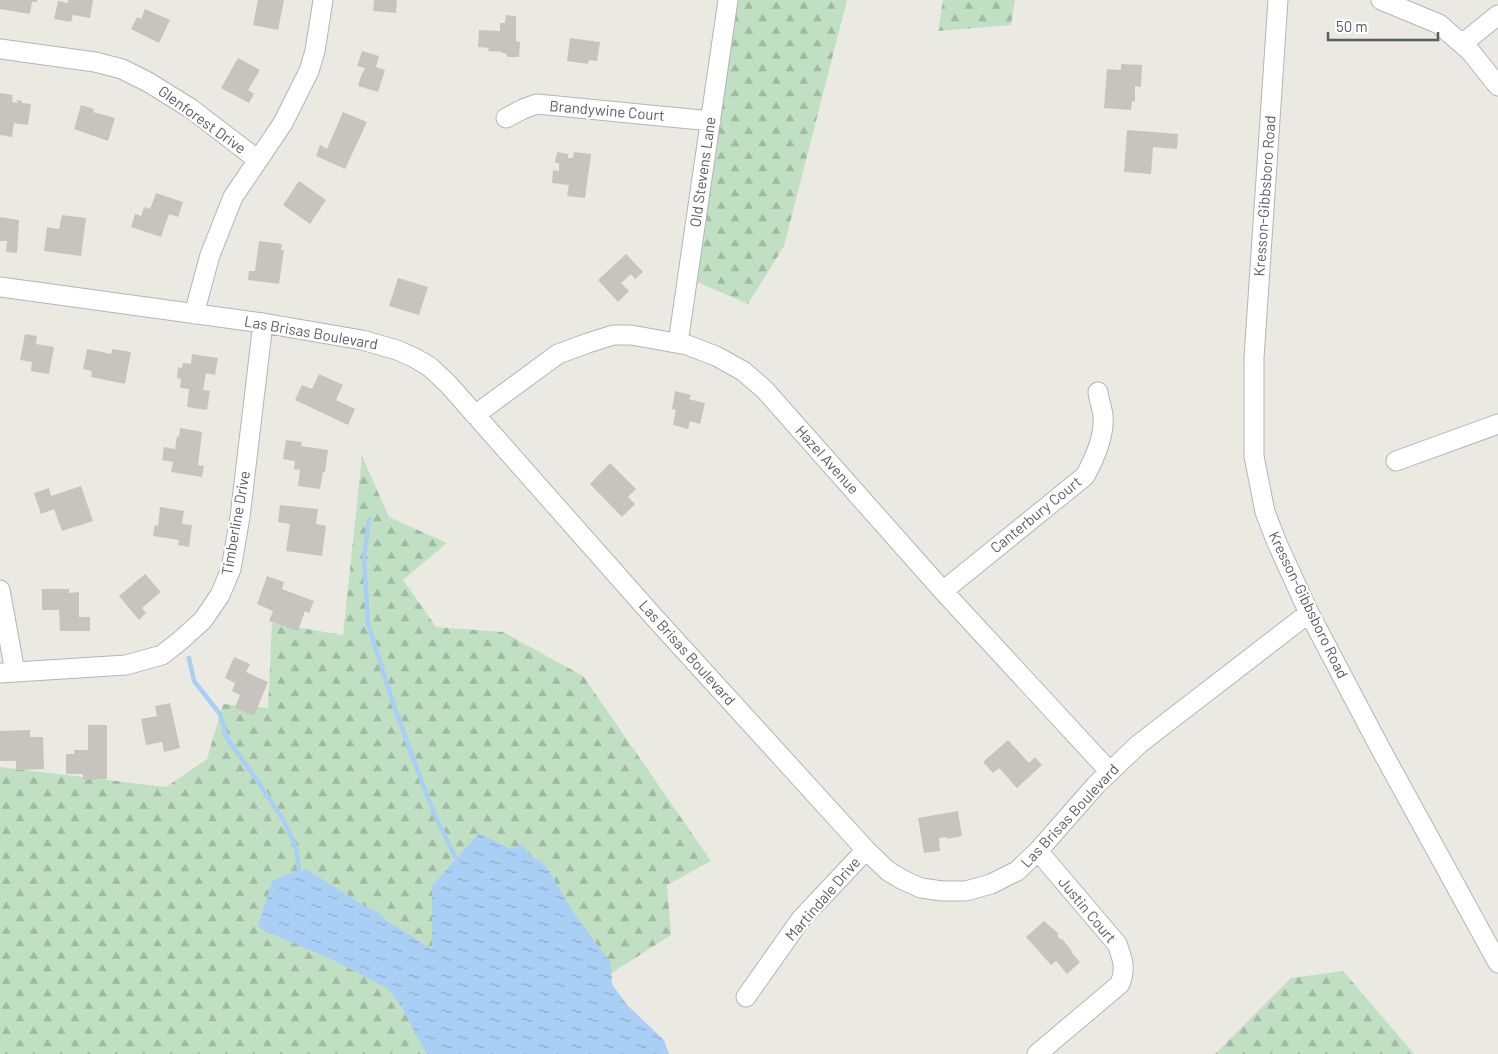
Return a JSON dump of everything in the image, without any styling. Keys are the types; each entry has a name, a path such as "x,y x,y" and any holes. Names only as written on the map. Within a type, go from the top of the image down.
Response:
{"street":[{"path":"194,314 210,255 233,197 283,123 309,71 315,51 323,0"},
{"name":"Old Stevens Lane","path":"678,343 728,0"},
{"name":"Kresson-Gibbsboro Road","path":"1278,0 1254,358 1254,456 1266,512 1277,544 1309,613 1498,963"},
{"path":"1381,0 1439,24 1470,51 1498,86"},
{"path":"1462,44 1498,15"},
{"name":"Glenforest Drive","path":"0,49 95,62 122,69 148,82 190,108 258,160"},
{"name":"Brandywine Court","path":"506,118 537,104 711,121"},
{"name":"Las Brisas Boulevard","path":"0,287 264,323 362,340 403,353 430,367 476,415 654,618 866,850 888,871 902,880 921,888 942,891 966,891 991,884 1017,871 1038,851 1096,784 1140,744 1309,613"},
{"name":"Timberline Drive","path":"7,672 126,665 162,655 203,620 220,595 230,569 240,517 264,323"},
{"name":"Hazel Avenue","path":"476,415 558,354 588,342 613,335 631,335 687,344 716,356 743,371 764,389 943,591 1110,772"},
{"name":"Canterbury Court","path":"943,591 1085,476 1095,457 1101,437 1103,417 1098,392"},
{"path":"1396,461 1498,424"},
{"path":"0,590 7,672"},
{"name":"Martindale Drive","path":"746,997 801,919 866,850"},
{"name":"Justin Court","path":"1037,1054 1120,984 1124,973 1123,961 1117,944 1038,851"}],"green space":[{"path":"730,0 847,0 784,246 748,304 692,280"},
{"path":"943,0 1015,0 1011,25 938,31"},
{"path":"362,456 389,517 447,543 403,580 436,627 503,632 583,676 711,861 667,885 671,935 607,976 432,886 433,950 307,869 439,1054 0,1054 0,767 166,787 207,759 223,704 268,708 272,623 343,635"},
{"path":"1343,971 1414,1054 1215,1054 1291,978"}],"water":[{"path":"479,833 511,849 521,844 532,857 540,861 548,869 575,915 611,963 612,984 627,1005 664,1040 669,1054 427,1054 399,1003 388,989 331,959 263,930 258,926 272,881 307,869 363,905 380,913 386,920 432,949 432,886"}],"building":[{"path":"0,0 37,0 37,2 32,2 30,14 0,9"},
{"path":"68,0 93,0 90,18 73,15 71,22 54,19 58,1 68,3"},
{"path":"258,0 284,0 278,30 253,25"},
{"path":"374,0 397,0 396,13 373,11"},
{"path":"145,9 170,20 159,43 131,29 137,17 141,19"},
{"path":"506,15 516,16 516,41 520,42 519,57 507,57 507,54 502,52 488,51 489,48 478,47 479,30 500,31 500,23 505,23"},
{"path":"570,38 600,42 597,61 589,60 588,64 567,61"},
{"path":"362,51 379,56 376,67 385,70 378,92 358,86 365,68 357,66"},
{"path":"238,58 260,70 248,90 254,94 249,103 221,88"},
{"path":"1121,64 1142,65 1141,87 1135,86 1135,102 1132,101 1131,110 1104,108 1107,69 1121,70"},
{"path":"0,93 13,95 12,102 17,103 17,100 22,101 22,103 31,104 28,125 14,123 12,137 0,135"},
{"path":"81,105 94,109 93,112 115,118 108,141 74,129"},
{"path":"343,112 367,122 345,169 316,156 320,145 327,149"},
{"path":"1127,130 1178,134 1177,149 1153,147 1151,174 1124,172"},
{"path":"557,152 568,154 568,158 573,158 574,152 591,154 585,198 567,196 569,185 552,183 553,170 559,171 559,163 555,163"},
{"path":"299,181 326,200 310,224 283,205"},
{"path":"156,193 183,202 178,217 169,214 161,237 131,227 135,214 141,216 144,207 150,209"},
{"path":"62,215 86,218 81,256 44,251 47,227 59,229"},
{"path":"0,217 19,220 17,253 6,252 7,241 0,241"},
{"path":"259,241 282,244 281,250 284,250 279,284 248,280 249,271 255,271"},
{"path":"626,254 643,272 635,279 631,274 621,283 629,291 618,302 598,280"},
{"path":"398,278 428,287 419,315 389,306"},
{"path":"25,334 37,336 36,344 54,347 49,374 31,371 32,362 20,360"},
{"path":"87,349 111,354 112,349 131,352 125,384 91,377 92,371 83,369"},
{"path":"192,354 218,358 215,375 206,373 203,390 210,391 207,410 187,407 189,389 180,388 181,379 177,378 178,367 182,368 183,363 191,364"},
{"path":"319,374 343,385 336,400 355,409 348,425 295,400 302,385 312,389"},
{"path":"675,391 691,395 689,399 705,403 700,424 690,421 688,429 673,425 676,410 672,409"},
{"path":"180,428 202,432 198,465 204,466 202,477 171,472 173,462 162,460 164,447 175,449"},
{"path":"286,440 302,442 301,446 328,450 320,489 298,486 300,470 294,469 295,461 283,459"},
{"path":"610,463 636,489 628,497 635,504 622,517 590,484"},
{"path":"81,486 93,521 62,531 54,509 41,514 34,493 49,488 51,496"},
{"path":"280,505 318,509 316,524 326,526 322,556 286,551 290,524 278,522"},
{"path":"160,507 184,511 182,524 192,525 189,547 178,545 179,540 153,536 155,525 158,526"},
{"path":"145,574 161,592 142,608 146,613 139,620 119,596"},
{"path":"267,576 284,582 282,589 314,601 309,613 305,611 298,631 269,621 273,611 257,604"},
{"path":"42,589 69,589 69,593 79,592 79,617 90,617 90,631 60,631 59,610 42,610"},
{"path":"234,657 250,664 246,672 268,682 254,716 235,708 240,695 232,691 235,683 225,678"},
{"path":"170,703 180,748 164,752 162,742 146,745 141,719 157,716 155,706"},
{"path":"88,725 107,725 107,779 83,780 83,774 66,774 66,754 74,754 74,750 88,750"},
{"path":"30,730 30,737 43,737 44,769 16,770 16,761 0,761 0,731"},
{"path":"1008,740 1029,763 1035,757 1042,765 1017,788 999,768 993,773 983,762"},
{"path":"958,811 962,836 947,839 947,837 939,838 940,851 924,853 918,818"},
{"path":"1044,921 1059,934 1057,935 1080,962 1067,974 1056,961 1051,965 1026,937"}],"waterway":[{"path":"369,519 364,558 368,624 411,753 433,811 458,863"},
{"path":"189,658 194,681 220,714 227,738 285,823 296,848 300,876"}]}
